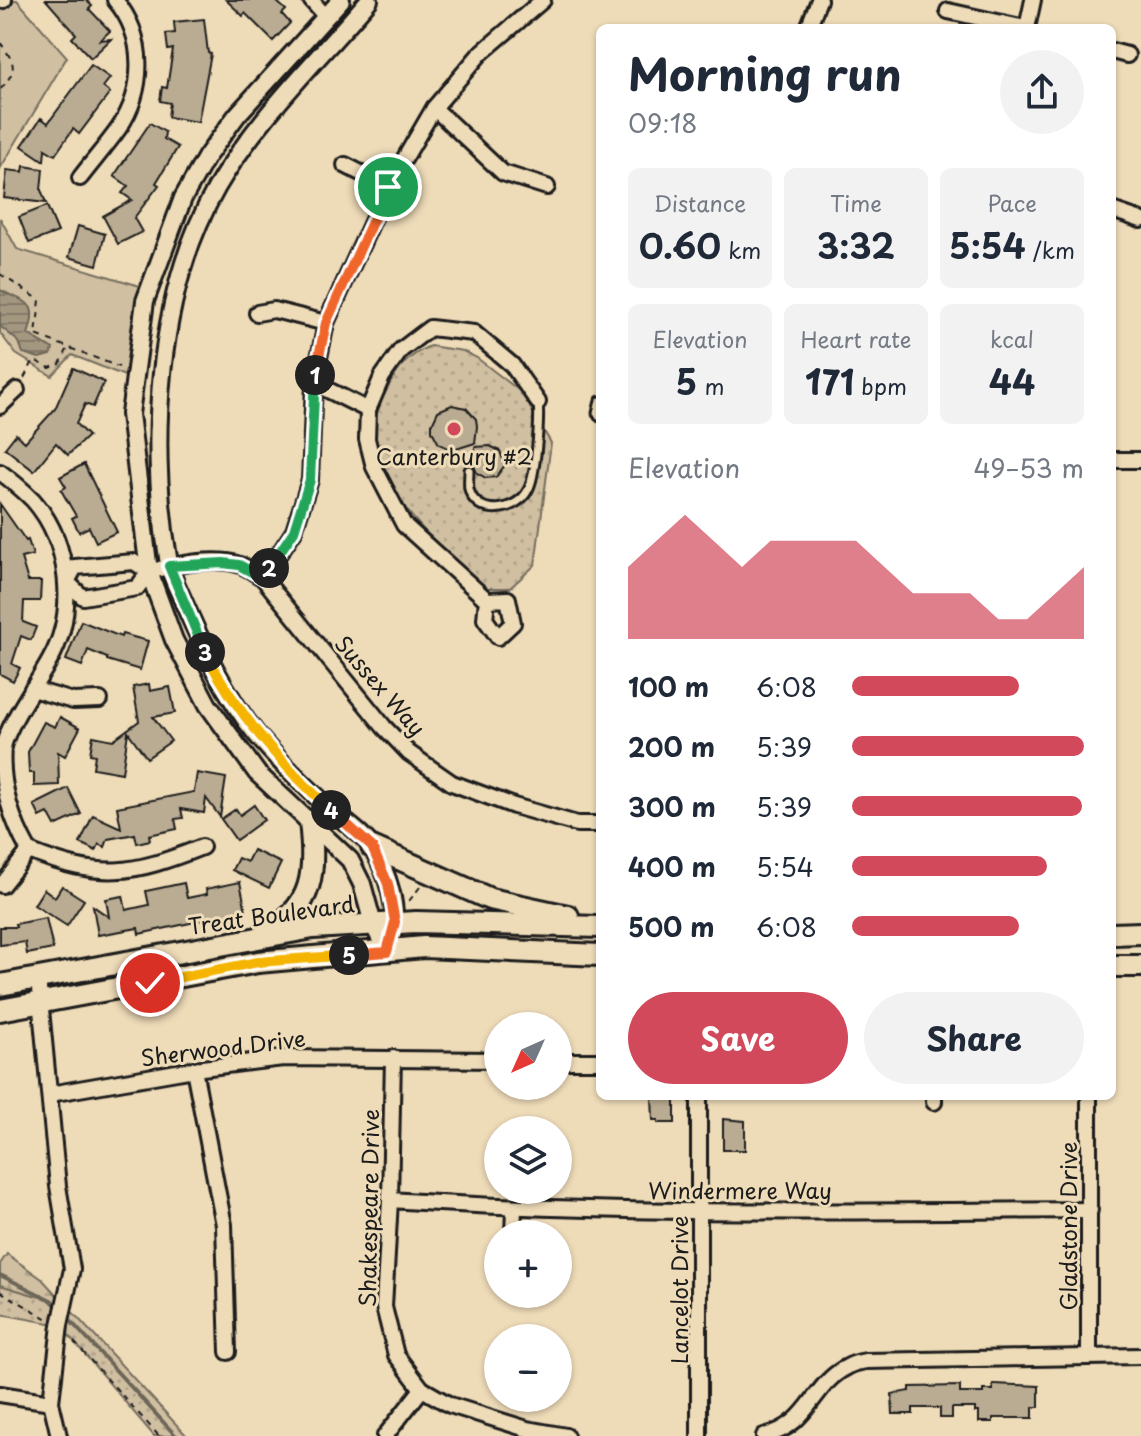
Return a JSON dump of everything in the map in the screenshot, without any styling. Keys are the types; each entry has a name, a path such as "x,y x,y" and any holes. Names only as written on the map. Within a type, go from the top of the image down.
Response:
{"main road":[{"path":"255,937 275,928 298,908 313,879 310,821"},
{"path":"372,847 490,899 539,911 596,919"},
{"name":"Treat Boulevard","path":"0,985 313,928 395,922 596,927"},
{"path":"1116,934 1141,933"},
{"name":"Treat Boulevard","path":"0,1010 258,962 424,947 596,955"},
{"path":"1116,966 1141,966"}],"street":[{"path":"80,178 120,126 132,102 140,66 136,35 115,0"},
{"path":"311,0 325,16"},
{"path":"341,0 237,115 207,156 183,198 145,301 130,414 149,572 174,640 208,705 257,773 350,860 362,884 373,924 387,952"},
{"path":"369,0 274,105 239,152 190,244 169,319 160,391 161,487 169,566 221,682 256,734 295,777 372,847 388,884 395,922 387,952"},
{"path":"263,578 294,531 310,480 314,383 326,323 388,187 434,108 480,54 543,0"},
{"path":"810,24 819,0"},
{"path":"1027,24 1033,0"},
{"path":"948,11 1008,24"},
{"path":"434,108 503,173 547,187"},
{"path":"345,165 388,187"},
{"path":"1116,211 1141,220"},
{"path":"257,313 274,310 326,323"},
{"path":"487,600 404,525 374,467 367,439 368,410 382,377 401,350 430,328 474,333 512,365 538,402"},
{"path":"314,383 368,410"},
{"path":"0,406 17,390"},
{"path":"1116,460 1141,460"},
{"path":"0,472 33,500 54,532 67,582 65,616 52,658 3,746 1,782 11,818 29,851 91,871 126,871 170,860 202,847"},
{"path":"67,582 75,567 134,562 149,572"},
{"name":"Sussex Way","path":"149,572 169,566 223,563 239,565 263,578 384,727 409,753 452,783 514,806 577,824 596,824"},
{"path":"67,582 83,597 137,588 149,572"},
{"path":"32,689 73,701 100,700"},
{"path":"2,885 29,851"},
{"path":"38,978 58,1186 72,1269 60,1325 51,1402 59,1436"},
{"name":"Sherwood Drive","path":"50,1094 194,1069 283,1058 484,1060"},
{"name":"Shakespeare Drive","path":"393,1058 384,1307 396,1355 422,1389 450,1405 527,1429 566,1436"},
{"path":"572,1061 596,1061"},
{"path":"194,1069 224,1225 228,1352"},
{"name":"Lancelot Drive","path":"699,1100 699,1436"},
{"name":"Gladstone Drive","path":"1089,1100 1089,1356"},
{"name":"Windermere Way","path":"390,1200 514,1209 700,1212 1090,1210"},
{"path":"514,1209 514,1220"},
{"path":"764,1436 778,1433 793,1424 822,1388 845,1367 866,1361 1141,1356"},
{"path":"385,1436 422,1389"},
{"path":"0,1394 51,1402"}],"lane":[{"path":"469,470 469,492 480,506 498,510 516,504 529,489 540,419 538,402"}],"path":[{"path":"0,42 14,63 14,71 0,90"},
{"path":"0,274 40,300 36,335 136,372"},
{"path":"17,390 34,360 50,368 60,364 68,347"},
{"path":"407,903 424,882"},
{"path":"0,1291 60,1325 159,1436"}],"green space":[{"path":"0,0 17,0 67,57 0,169"},
{"path":"0,218 17,249 150,289 135,380 72,355 52,376 16,354 0,333"},
{"path":"430,346 463,351 477,358 521,392 551,443 535,565 510,588 485,588 419,525 384,474 375,447 376,418 387,389 410,358"},
{"path":"7,1254 42,1279 187,1436 176,1436 51,1300 0,1285 0,1264"},
{"path":"0,1285 51,1300 176,1436 154,1436 60,1325 0,1314"}],"shaded area":[{"path":"0,290 28,304 32,315 28,334 53,349 51,355 39,358 23,353 19,342 0,326"}],"building":[{"path":"46,0 86,0 92,6 89,9 110,31 100,40 111,39 91,58 72,38 76,34"},
{"path":"226,0 275,0 286,10 282,14 290,23 273,41 245,13 243,16"},
{"path":"204,19 208,53 211,54 198,122 168,117 170,103 160,101 162,87 167,88 173,49 168,50 166,34 175,33 174,22"},
{"path":"91,65 110,78 103,87 110,93 79,134 73,129 55,155 45,149 44,161 22,146 41,118 48,123"},
{"path":"150,123 165,132 164,139 178,147 156,183 159,185 134,218 142,232 118,244 103,216 132,200 122,193 128,186 114,176"},
{"path":"24,166 43,169 41,190 46,203 4,198 7,170 23,172"},
{"path":"47,206 58,232 29,243 19,217"},
{"path":"78,226 105,234 97,265 69,257"},
{"path":"73,368 104,382 93,407 85,404 76,424 88,436 68,455 56,443 34,471 5,448 16,434 25,442 55,409"},
{"name":"Canterbury #2","path":"452,405 466,408 476,419 477,426 475,443 453,450 439,444 432,431 438,411"},
{"path":"490,446 500,451 505,465 496,477 486,478 477,473 474,466 475,447"},
{"path":"84,464 117,532 96,542 89,527 79,532 72,518 76,516 61,490 66,487 60,477"},
{"path":"0,504 28,540 33,555 21,558 28,581 41,581 40,601 24,601 23,622 36,627 31,640 21,636 12,664 20,668 13,681 0,674"},
{"path":"81,621 121,637 122,634 148,641 140,670 107,660 88,650 82,666 66,660"},
{"path":"149,684 150,691 170,687 175,713 153,717 171,741 147,758 128,732 122,773 93,768 95,755 90,754 93,736 113,740 139,721 133,687"},
{"path":"60,717 80,728 65,756 58,752 59,785 34,786 34,773 29,773 28,752 44,722 55,727"},
{"path":"197,773 226,778 220,817 206,798 204,813 181,809 183,818 175,819 177,829 149,835 150,840 137,843 135,834 108,839 105,847 99,844 96,851 80,843 93,815 121,828 117,807 194,792"},
{"path":"68,788 81,814 55,826 48,813 40,817 34,805"},
{"path":"254,805 264,820 236,840 221,819 236,809 240,815"},
{"path":"253,850 281,863 269,888 232,870 238,858 247,862"},
{"path":"240,882 246,911 139,934 138,928 98,935 93,906 109,917 106,899 123,896 126,910 149,905 146,891 184,883 187,898 207,894 206,889"},
{"path":"62,886 84,900 67,926 34,905 44,889 55,897"},
{"path":"46,918 53,949 27,954 25,942 0,945 0,927 16,927 15,924"},
{"path":"652,1100 675,1100 675,1123 653,1120"},
{"path":"723,1119 745,1121 745,1150 723,1150"},
{"path":"993,1384 1039,1386 1039,1407 1033,1407 1033,1418 993,1418 993,1422 979,1422 979,1412 975,1412 975,1408 952,1408 952,1418 940,1418 940,1408 913,1408 913,1414 893,1414 892,1394 910,1391 910,1387 960,1386 960,1393 983,1393 983,1390 993,1390"}],"waterway":[{"path":"0,1275 51,1300 60,1309"},
{"path":"66,1316 176,1436"}],"place":[{"name":"Canterbury #2","path":"454,429"}],"route":[{"path":"150,983 258,962 387,952 395,922 388,884 372,847 295,777 256,734 205,652 169,566 239,565 263,578 294,531 310,480 314,383 326,323 388,187"}]}
